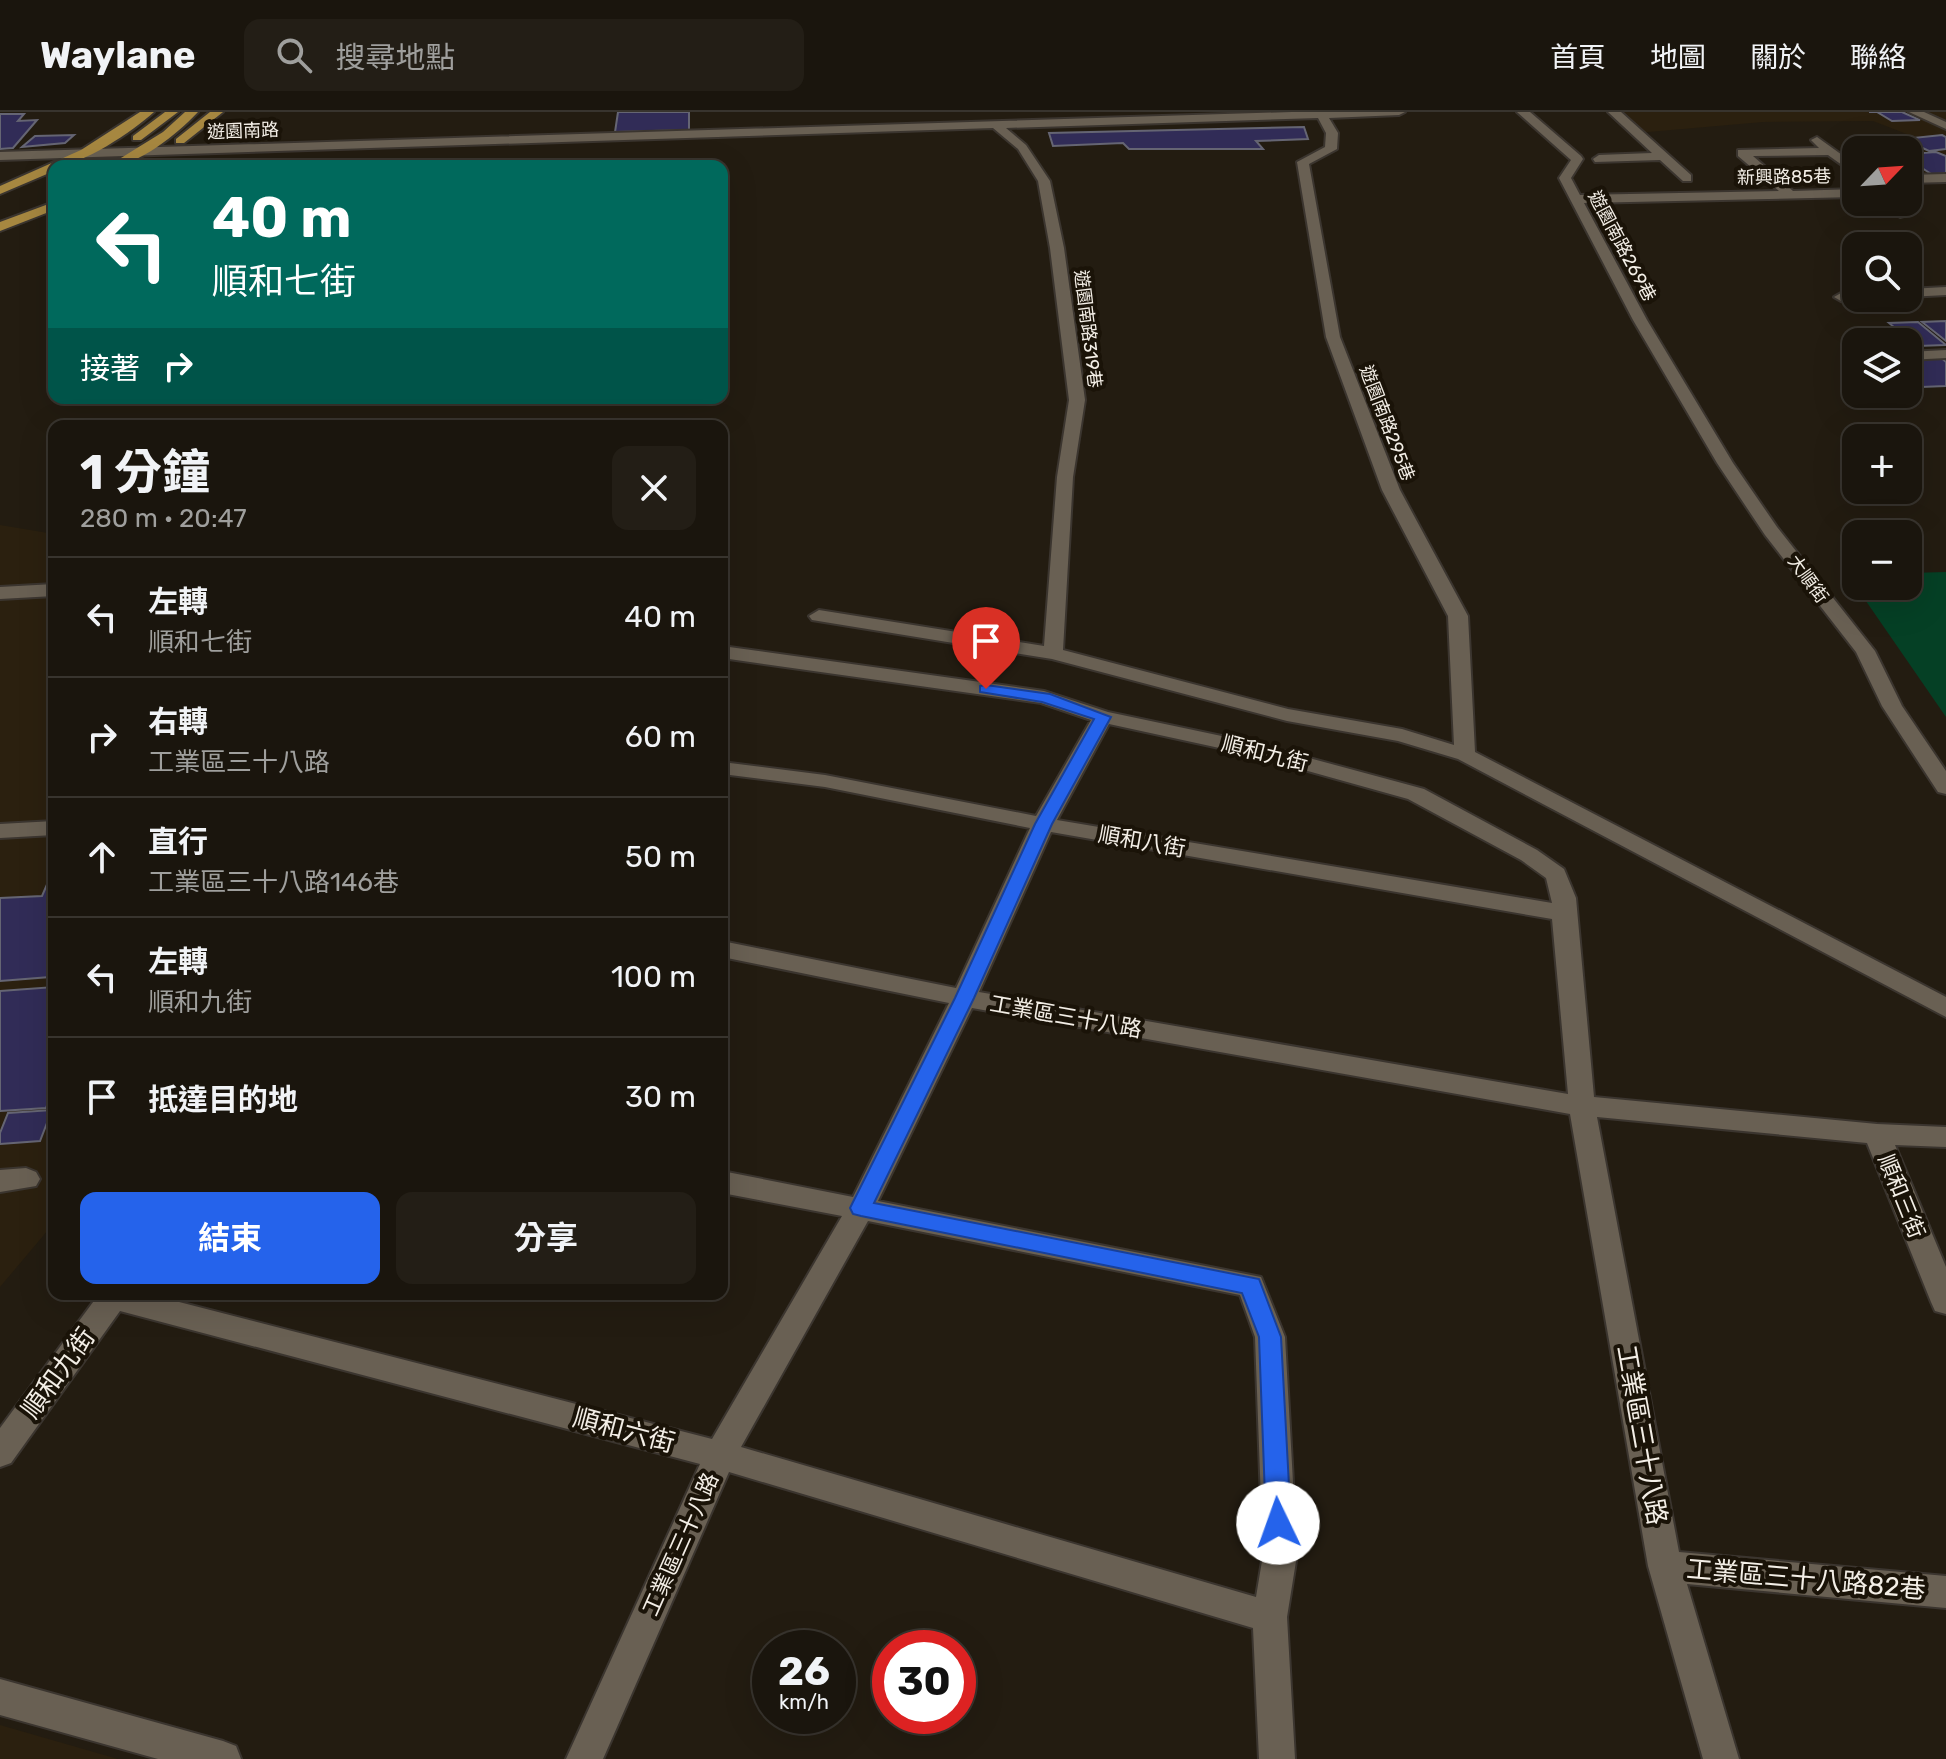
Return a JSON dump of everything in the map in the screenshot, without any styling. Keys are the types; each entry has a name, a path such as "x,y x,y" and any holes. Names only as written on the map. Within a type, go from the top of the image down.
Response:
{"main road":[{"path":"83,160 148,112"},
{"path":"83,160 115,152 172,112"},
{"path":"124,160 167,134 192,112"},
{"path":"152,160 217,112"},
{"path":"0,190 48,169"},
{"path":"0,199 48,180"},
{"path":"0,214 48,196"},
{"path":"0,227 48,208"}],"street":[{"name":"遊園南路","path":"115,152 1399,112"},
{"name":"遊園南路269巷","path":"1523,112 1577,159 1565,178 1669,371"},
{"path":"1614,112 1687,178"},
{"path":"1915,112 1946,126"},
{"name":"遊園南路295巷","path":"1321,113 1332,133 1331,149 1303,162 1333,337 1391,490 1458,616 1465,755"},
{"name":"遊園南路319巷","path":"996,125 1022,147 1044,181 1057,248 1077,400 1065,477 1053,653"},
{"path":"1815,138 1842,160"},
{"path":"1791,195 1742,153 1830,151"},
{"path":"0,156 83,160"},
{"path":"1599,159 1663,156"},
{"path":"1922,179 1946,178"},
{"name":"新興路85巷","path":"1577,199 1842,193"},
{"path":"1922,292 1946,291"},
{"path":"1922,355 1946,354"},
{"name":"大順街","path":"1669,371 1771,531 1865,651 1892,706 1946,787"},
{"path":"0,593 48,590"},
{"path":"819,616 1053,653 1287,715 1402,735 1465,755 1946,1008"},
{"name":"順和九街","path":"728,653 1044,697 1103,717 1250,748 1416,794 1529,855 1556,874 1564,898 1582,1106"},
{"path":"728,950 964,998 1043,824 1103,717"},
{"name":"順和八街","path":"728,769 825,781 1043,824 1563,913"},
{"path":"0,831 48,828"},
{"name":"工業區三十八路","path":"584,1759 720,1455 861,1208 964,998 1582,1106 1877,1134 1946,1137"},
{"name":"工業區三十八路","path":"1582,1106 1665,1566 1721,1759"},
{"name":"順和三街","path":"1877,1134 1946,1302"},
{"path":"728,1183 1251,1285 1270,1337 1280,1555 1270,1617 1277,1759"},
{"name":"順和九街","path":"0,1453 112,1300"},
{"name":"順和六街","path":"130,1300 720,1455 1270,1617"},
{"name":"工業區三十八路82巷","path":"1665,1566 1946,1592"},
{"path":"0,1697 223,1759"}],"shaded area":[{"path":"1612,112 1946,112 1946,182 1922,178 1922,136 1912,136 1873,121 1763,122 1637,133"},
{"path":"0,525 48,533 48,1230 0,1287"},
{"path":"0,1725 118,1759 0,1759"}],"green space":[{"path":"1946,572 1946,717 1865,600 1922,600 1922,573"}],"building":[{"path":"618,112 689,112 689,130 615,132"},
{"path":"1877,112 1902,112 1920,120 1892,121"},
{"path":"0,114 24,114 18,121 37,120 13,148 0,149"},
{"path":"1304,127 1308,139 1256,141 1263,149 1129,149 1123,143 1053,146 1049,133"},
{"path":"74,135 65,143 22,147 35,136"},
{"path":"1942,135 1946,137 1946,149 1929,151 1922,148 1922,137"},
{"path":"1936,152 1946,156 1946,177 1936,177 1922,168 1922,153"},
{"path":"1946,321 1946,341 1922,322"},
{"path":"1918,322 1946,345 1922,346 1922,328 1895,328 1889,323"},
{"path":"1939,356 1946,362 1946,386 1922,387 1922,357"},
{"path":"48,882 48,977 0,981 0,898 42,896"},
{"path":"48,987 46,1108 0,1111 0,991"},
{"path":"48,1110 48,1120 40,1141 0,1144 0,1133 8,1113"}],"route":[{"path":"986,689 1044,697 1103,717 1043,824 964,998 861,1208 1251,1285 1270,1337 1278,1523"}]}
